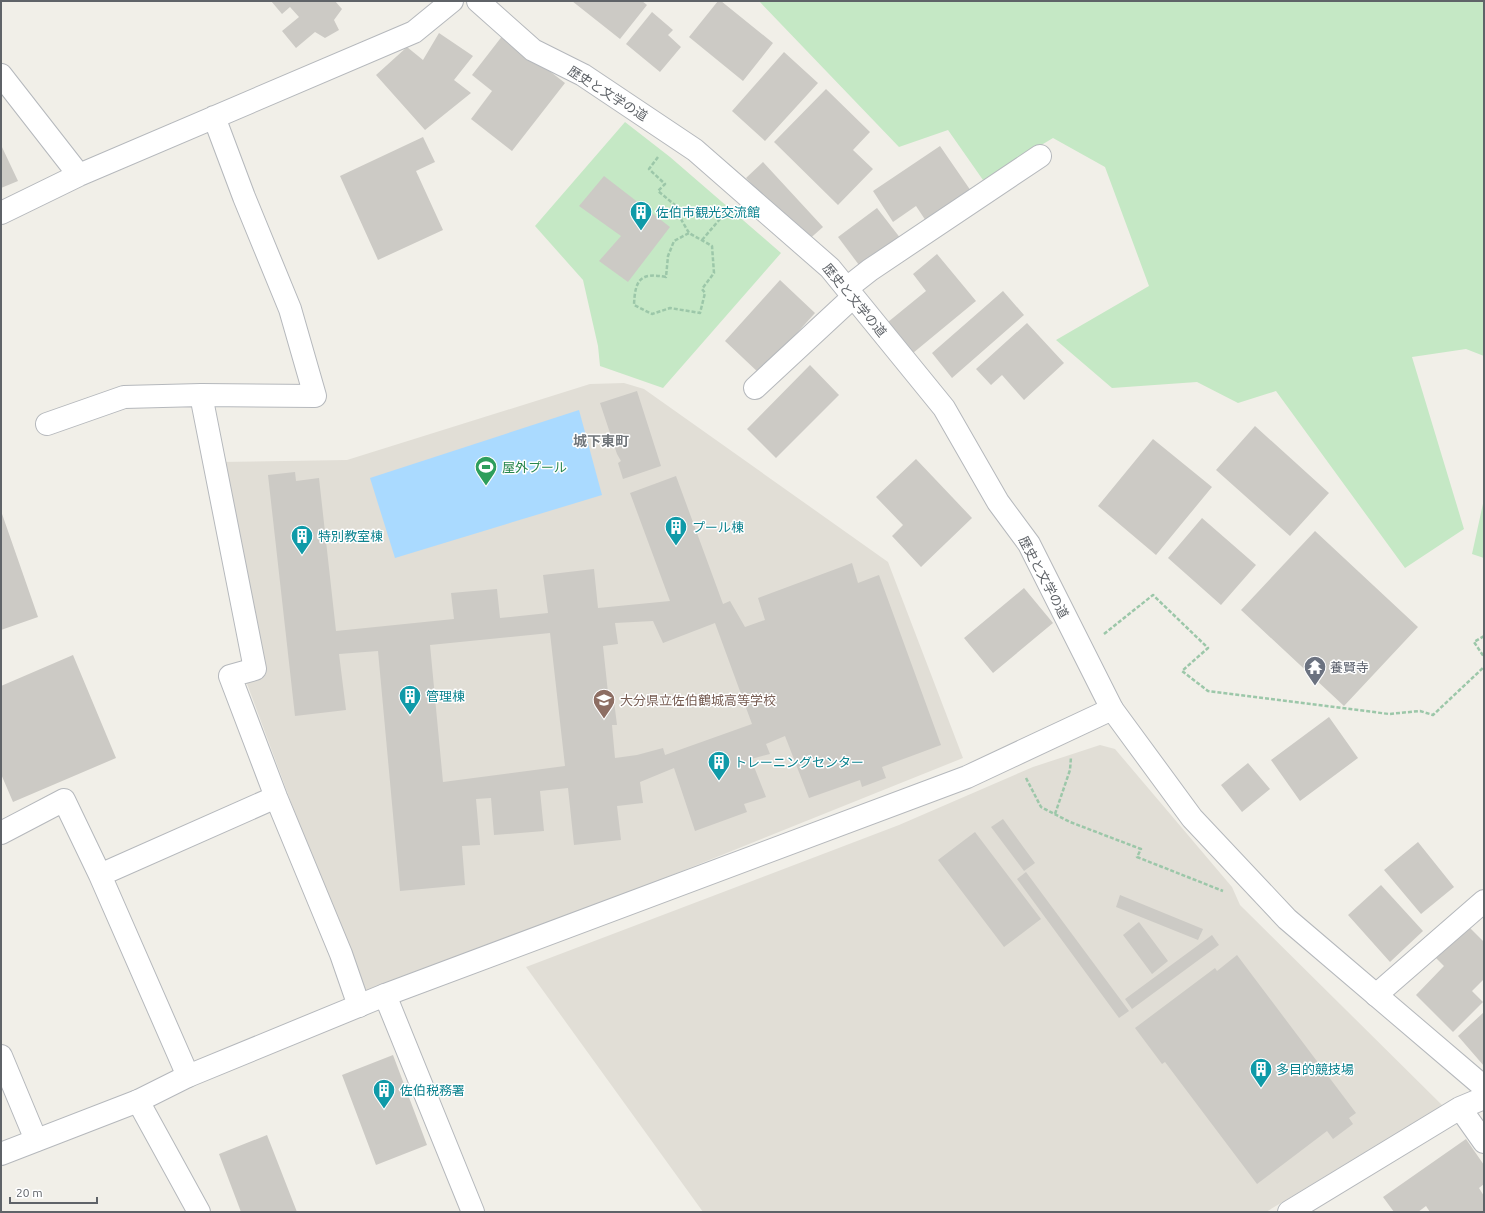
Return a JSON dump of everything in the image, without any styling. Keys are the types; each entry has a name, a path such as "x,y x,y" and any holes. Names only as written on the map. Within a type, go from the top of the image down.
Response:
{"street":[{"path":"1,214 79,175 414,32 452,1"},
{"name":"歴史と文学の道","path":"478,1 533,50 583,74 695,150 830,268 944,408 998,502 1029,544 1112,709 1192,818 1287,919 1484,1087"},
{"path":"1,76 79,175"},
{"path":"47,424 124,397 201,395 314,396 290,309 244,197 214,117"},
{"path":"755,388 870,270 1040,156"},
{"path":"201,395 255,669 230,676 276,797 341,954 359,1006"},
{"path":"1,1154 138,1101 188,1076 385,995 967,777 1112,709"},
{"path":"100,875 276,797"},
{"path":"1,833 64,800 100,875 188,1076"},
{"path":"1376,995 1484,901"},
{"path":"385,995 473,1212"},
{"path":"1,1056 36,1140"},
{"path":"1289,1212 1460,1108 1484,1098"},
{"path":"138,1101 199,1212"},
{"path":"1460,1108 1484,1142"}],"path":[{"path":"674,135 649,169 665,184 658,191 676,205 678,214 689,233 712,246 714,273 702,289 706,293 700,313 670,308 652,314 634,304 635,288 643,277 654,275 666,277 668,256 674,241 689,233"},
{"path":"702,240 728,210"},
{"path":"1081,647 1104,633 1153,595 1208,648 1182,671 1208,691 1389,714 1420,711 1433,714 1484,667"},
{"path":"1484,636 1474,642 1484,657"},
{"path":"1055,814 1070,770 1071,754 1069,730"},
{"path":"1017,754 1026,778 1040,807 1141,850 1138,858 1229,894"}],"shaded area":[{"name":"大分県立佐伯鶴城高等学校","path":"624,383 644,389 888,562 963,758 364,999 246,681 265,676 219,462 347,460 590,384"},
{"path":"1100,745 1115,749 1232,887 1240,905 1443,1106 1266,1212 703,1212 526,967 899,825 1033,767"}],"green space":[{"path":"759,1 1484,1 1484,356 1466,349 1412,357 1464,529 1405,568 1276,391 1238,403 1197,382 1112,388 1056,340 1149,286 1105,167 1053,138 983,180 948,130 899,147"},
{"path":"625,122 670,157 781,253 663,388 600,366 598,346 583,280 535,226"},
{"path":"1484,499 1484,558 1472,554"}],"water":[{"name":"屋外プール","path":"579,410 602,495 395,558 370,478"}],"building":[{"path":"271,1 335,1 342,9 334,20 339,30 325,38 315,32 296,48 282,31 299,17 290,7 282,14"},
{"path":"572,1 642,1 647,5 620,39"},
{"path":"718,1 721,1 773,43 743,81 689,37"},
{"path":"652,12 673,30 668,35 681,47 660,72 626,44"},
{"path":"439,33 473,56 454,80 471,93 425,130 376,75 407,47 423,60"},
{"path":"503,35 565,83 512,151 471,119 492,91 472,75"},
{"path":"784,52 818,83 765,141 732,111"},
{"path":"826,89 870,132 853,150 873,169 838,205 774,142"},
{"path":"423,137 435,162 416,171 443,230 378,260 340,176"},
{"path":"1,145 18,181 1,188"},
{"path":"940,146 971,191 926,221 916,206 893,222 873,191"},
{"path":"763,162 823,227 806,242 746,178"},
{"name":"佐伯市観光交流館","path":"604,176 670,227 628,282 599,261 621,236 579,206"},
{"path":"877,208 901,239 862,269 838,237"},
{"path":"937,254 976,301 913,353 888,322 926,291 913,274"},
{"path":"780,280 815,313 760,374 725,341"},
{"path":"1003,291 1024,315 952,378 932,353"},
{"path":"1027,323 1064,363 1024,400 1002,375 991,385 976,369"},
{"path":"810,365 839,395 776,458 747,429"},
{"path":"637,391 661,466 623,479 618,463 621,461 617,454 600,403"},
{"path":"1255,426 1329,493 1290,536 1216,470"},
{"path":"1153,439 1212,487 1156,555 1098,506"},
{"path":"916,459 972,518 921,567 892,536 903,525 876,497"},
{"path":"295,472 296,481 319,478 336,631 454,619 451,593 497,589 500,618 548,613 543,575 594,569 598,608 670,601 630,493 676,476 723,604 730,601 745,627 765,620 758,598 852,563 858,583 879,575 941,745 882,767 886,778 862,787 860,780 809,798 785,736 766,744 770,754 751,759 766,797 744,804 747,812 695,831 674,768 640,782 643,803 617,806 621,840 574,845 568,788 540,791 544,831 494,835 491,798 476,799 480,845 462,846 465,885 400,891 378,651 339,654 346,710 295,716 268,475","holes":["653,621 663,643 715,623 752,724 665,755 663,748 637,755 615,758 612,725 617,725 614,701 609,702 603,646 618,644 615,623","550,633 565,766 443,782 430,645"]},
{"path":"1,511 38,617 1,630"},
{"path":"1202,518 1256,565 1221,605 1168,558"},
{"path":"1315,531 1418,627 1344,706 1241,610"},
{"path":"1024,588 1053,623 993,673 964,638"},
{"path":"73,655 116,758 13,802 1,774 1,686"},
{"path":"1329,717 1358,758 1300,801 1271,760"},
{"path":"1248,763 1270,789 1242,812 1221,785"},
{"path":"1003,819 1035,863 1024,871 991,827"},
{"path":"975,832 1041,919 1004,947 938,860"},
{"path":"1418,842 1454,887 1421,914 1384,870"},
{"path":"1026,872 1129,1011 1119,1018 1017,879"},
{"path":"1381,885 1423,931 1390,962 1348,915"},
{"path":"1120,895 1203,929 1198,940 1116,907"},
{"path":"1139,922 1168,961 1152,974 1123,935"},
{"path":"1464,922 1484,942 1484,979 1472,991 1483,1002 1453,1032 1416,995 1444,966 1432,954"},
{"path":"1212,935 1219,945 1132,1009 1125,999"},
{"name":"多目的競技場","path":"1237,955 1356,1113 1349,1118 1353,1124 1333,1139 1327,1131 1257,1184 1165,1062 1162,1064 1135,1028 1215,968 1217,971"},
{"path":"1484,1012 1484,1066 1458,1036"},
{"name":"佐伯税務署","path":"393,1055 427,1145 376,1165 342,1075"},
{"path":"267,1135 297,1212 241,1212 219,1154"},
{"path":"1466,1139 1484,1165 1484,1184 1479,1188 1484,1196 1484,1212 1430,1212 1426,1206 1418,1212 1394,1212 1383,1197"}],"place":[{"name":"佐伯市観光交流館","path":"641,232"},
{"name":"屋外プール","path":"486,486"},
{"name":"プール棟","path":"676,546"},
{"name":"特別教室棟","path":"302,556"},
{"name":"養賢寺","path":"1315,686"},
{"name":"管理棟","path":"410,716"},
{"name":"大分県立佐伯鶴城高等学校","path":"604,720"},
{"name":"トレーニングセンター","path":"719,782"},
{"name":"多目的競技場","path":"1261,1088"},
{"name":"佐伯税務署","path":"384,1110"}],"district":[{"name":"城下東町","path":"601,441"}]}
